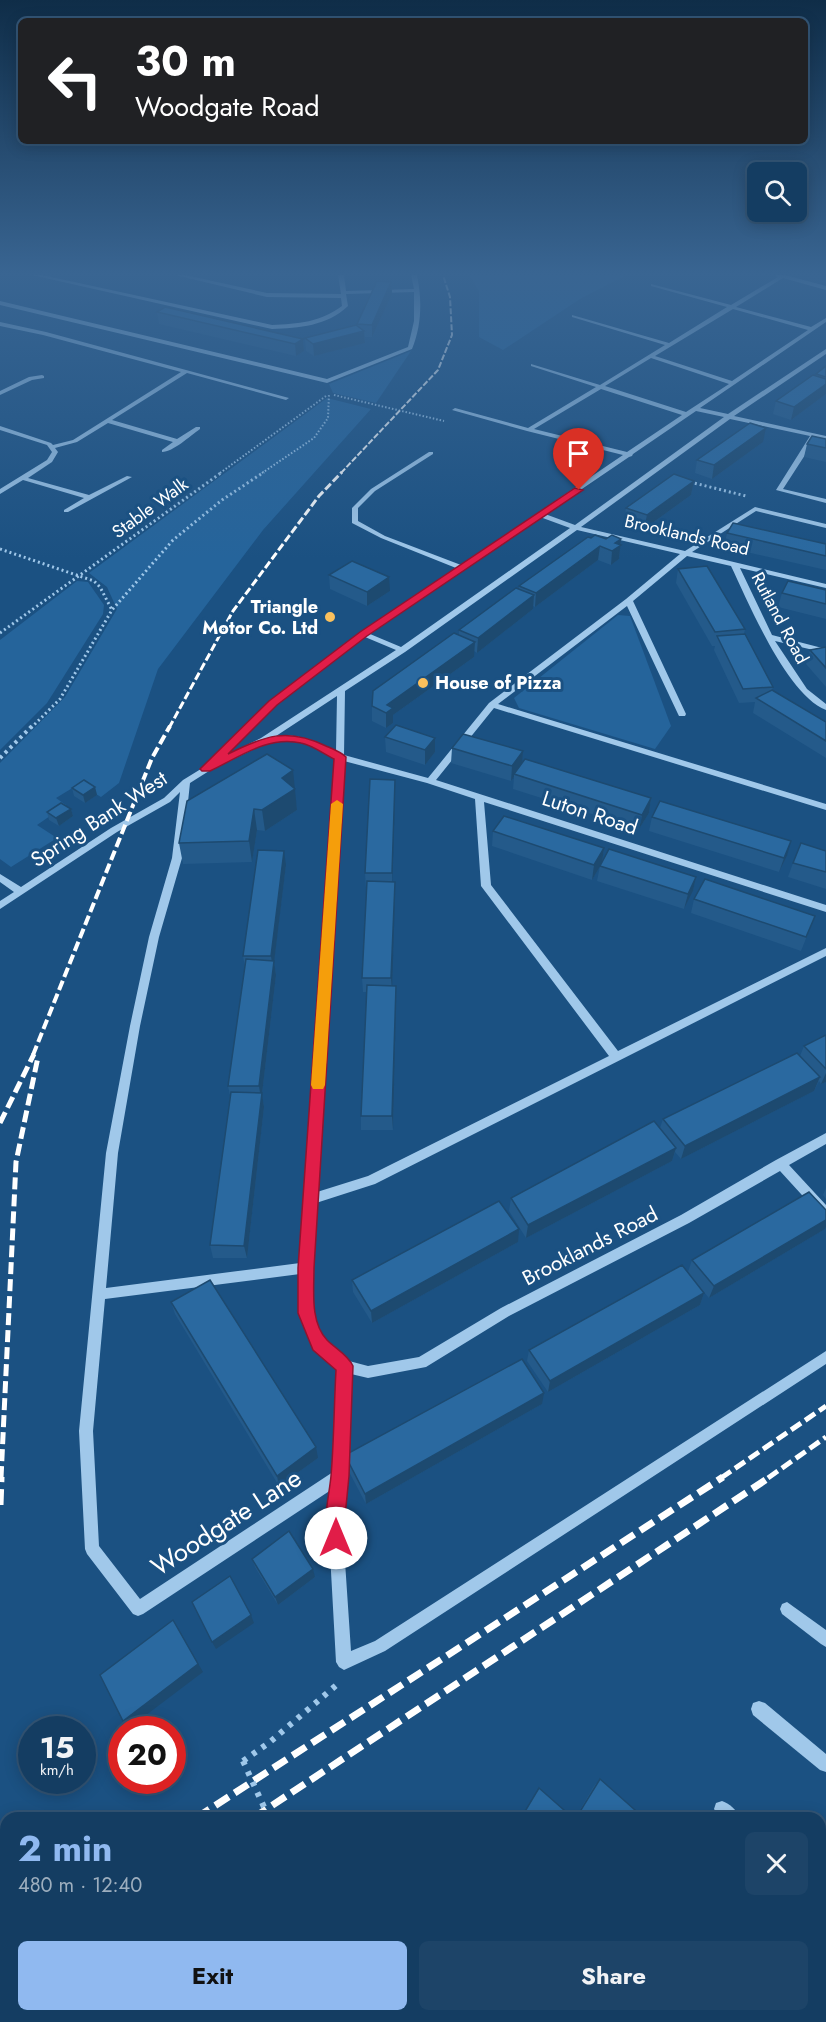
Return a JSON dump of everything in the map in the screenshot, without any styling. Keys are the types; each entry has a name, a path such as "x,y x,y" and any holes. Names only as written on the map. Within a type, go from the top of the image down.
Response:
{"street":[{"path":"183,369 186,370 185,372 286,398"},
{"path":"278,369 327,381 356,369"},
{"path":"547,369 688,414"},
{"path":"529,430 629,369"},
{"path":"691,369 733,383"},
{"name":"Spring Bank West","path":"206,769 273,703 364,634 753,369"},
{"name":"Spring Bank West","path":"0,908 114,830 167,800 186,782 206,769 264,740 402,650 653,473 728,417 799,369"},
{"path":"20,382 26,375 24,370"},
{"path":"52,447 75,441 185,372"},
{"path":"0,393 20,382 42,377"},
{"path":"695,409 826,438"},
{"path":"455,410 630,455"},
{"path":"108,421 179,441"},
{"path":"0,428 49,444 55,452 50,461 0,492"},
{"path":"164,451 198,428"},
{"path":"814,436 779,490 826,501"},
{"path":"431,453 373,490 354,508 354,522 383,537 462,568"},
{"path":"66,511 87,497 106,492 129,477"},
{"path":"22,478 87,497"},
{"path":"430,781 492,705 629,601 686,553 755,509 826,526"},
{"name":"Brooklands Road","path":"541,515 574,527 826,586"},
{"name":"Rutland Road","path":"735,566 769,637 804,692 826,708"},
{"path":"629,601 682,714"},
{"path":"364,634 402,650"},
{"path":"769,637 826,651"},
{"path":"341,690 340,757 306,1268 306,1313 319,1344 345,1366"},
{"path":"492,705 826,807"},
{"name":"Luton Road","path":"264,740 287,738 306,740 340,757 479,796 826,909"},
{"path":"186,782 177,858 154,937 112,1153 100,1294 306,1268"},
{"path":"479,796 486,886 616,1056"},
{"path":"0,877 21,892"},
{"path":"312,1200 371,1180 826,952"},
{"name":"Brooklands Road","path":"345,1366 368,1372 421,1363 505,1312 685,1218 826,1138"},
{"path":"780,1163 826,1213"},
{"name":"Woodgate Lane","path":"100,1294 86,1431 92,1549 138,1609 340,1476"},
{"path":"344,1662 380,1646 826,1357"},
{"name":"Woodgate Lane","path":"344,1662 335,1517 340,1476 345,1366"},
{"path":"787,1609 826,1639"},
{"path":"759,1709 826,1764"}],"path":[{"path":"0,758 60,699 112,610 151,563 190,524 314,438 328,418 330,408 327,381"},
{"name":"Stable Walk","path":"0,633 316,404"},
{"path":"653,473 755,498"},
{"path":"0,549 94,580 112,610"},
{"path":"266,1812 243,1761 270,1742 345,1677 344,1662"}],"shaded area":[{"path":"365,369 399,369 376,403 333,393 329,384"},
{"path":"327,398 371,409 263,530 158,669 119,783 101,797 79,784 56,798 66,805 37,825 57,838 11,867 0,859 0,763 65,697 117,609 107,587 89,573"},
{"path":"77,581 88,582 104,605 103,614 47,703 0,750 0,640"},
{"path":"618,615 630,616 671,726 655,749 519,708 514,698"}],"building":[{"path":"822,369 826,369 826,377 816,374"},
{"path":"813,375 826,379 826,384 794,407 776,401"},
{"path":"750,423 766,428 714,465 697,460"},
{"path":"812,436 826,439 826,448 807,444"},
{"path":"674,474 694,481 647,515 626,508"},
{"path":"733,523 826,544 826,556 727,533"},
{"path":"595,535 606,539 612,535 621,539 615,543 621,545 612,551 600,546 536,593 519,586 588,537"},
{"path":"352,561 389,577 367,592 329,575"},
{"path":"707,566 745,629 715,632 678,569"},
{"path":"788,581 826,590 826,604 782,593"},
{"path":"516,588 534,595 478,638 459,630"},
{"path":"454,633 475,642 387,705 393,708 386,713 372,706 373,691"},
{"path":"745,634 773,687 743,689 717,636"},
{"path":"826,647 826,668 810,650"},
{"path":"772,690 826,722 826,741 756,698"},
{"path":"396,725 435,738 425,750 385,737"},
{"path":"463,734 523,751 512,766 452,748"},
{"path":"267,754 293,770 282,778 295,789 262,810 254,809 249,841 179,843 187,801"},
{"path":"525,759 651,798 642,815 514,774"},
{"path":"370,779 395,780 392,873 365,873"},
{"path":"84,780 95,787 83,795 72,788"},
{"path":"660,801 791,841 784,858 652,817"},
{"path":"61,803 71,809 56,818 47,812"},
{"path":"504,816 604,848 594,865 493,831"},
{"path":"801,843 826,851 826,872 793,863"},
{"path":"609,849 696,877 688,894 600,866"},
{"path":"258,850 284,851 271,956 243,956"},
{"path":"705,879 815,916 806,937 694,899"},
{"path":"367,881 395,882 391,978 362,978"},
{"path":"246,959 274,961 259,1086 228,1086"},
{"path":"367,985 396,986 392,1116 361,1116"},
{"path":"826,1035 826,1069 804,1046"},
{"path":"797,1053 820,1077 685,1146 663,1119"},
{"path":"231,1092 262,1093 244,1246 210,1245"},
{"path":"654,1121 676,1148 528,1225 511,1198"},
{"path":"809,1192 826,1210 826,1220 714,1286 692,1260"},
{"path":"499,1201 519,1229 371,1311 352,1280"},
{"path":"682,1265 704,1293 550,1381 529,1350"},
{"path":"210,1280 316,1447 277,1476 171,1302"},
{"path":"522,1359 544,1393 365,1494 345,1455"},
{"path":"289,1531 313,1569 275,1597 252,1559"},
{"path":"230,1576 251,1615 212,1642 192,1602"},
{"path":"173,1620 198,1664 130,1716 120,1716 100,1675"},
{"path":"600,1779 637,1812 580,1812"},
{"path":"539,1788 566,1812 525,1812"}],"railway":[{"path":"341,473 438,369"},
{"path":"169,728 233,611 319,496 342,472"},
{"path":"33,1055 152,758 170,726"},
{"path":"0,1123 34,1054"},
{"path":"1,1478 16,1162 38,1057"},
{"path":"721,1478 826,1406"},
{"path":"768,1478 826,1437"},
{"path":"0,1505 1,1477"},
{"path":"205,1812 723,1477"},
{"path":"262,1812 770,1477"}],"slow traffic":[{"path":"318,1085 337,804"}],"place":[{"name":"Triangle Motor Co. Ltd","path":"330,617"},
{"name":"House of Pizza","path":"423,683"}],"route":[{"path":"336,1538 335,1517 340,1476 345,1366 319,1344 306,1313 306,1268 340,757 306,740 287,738 264,740 206,769 273,703 364,634 579,490"}]}
